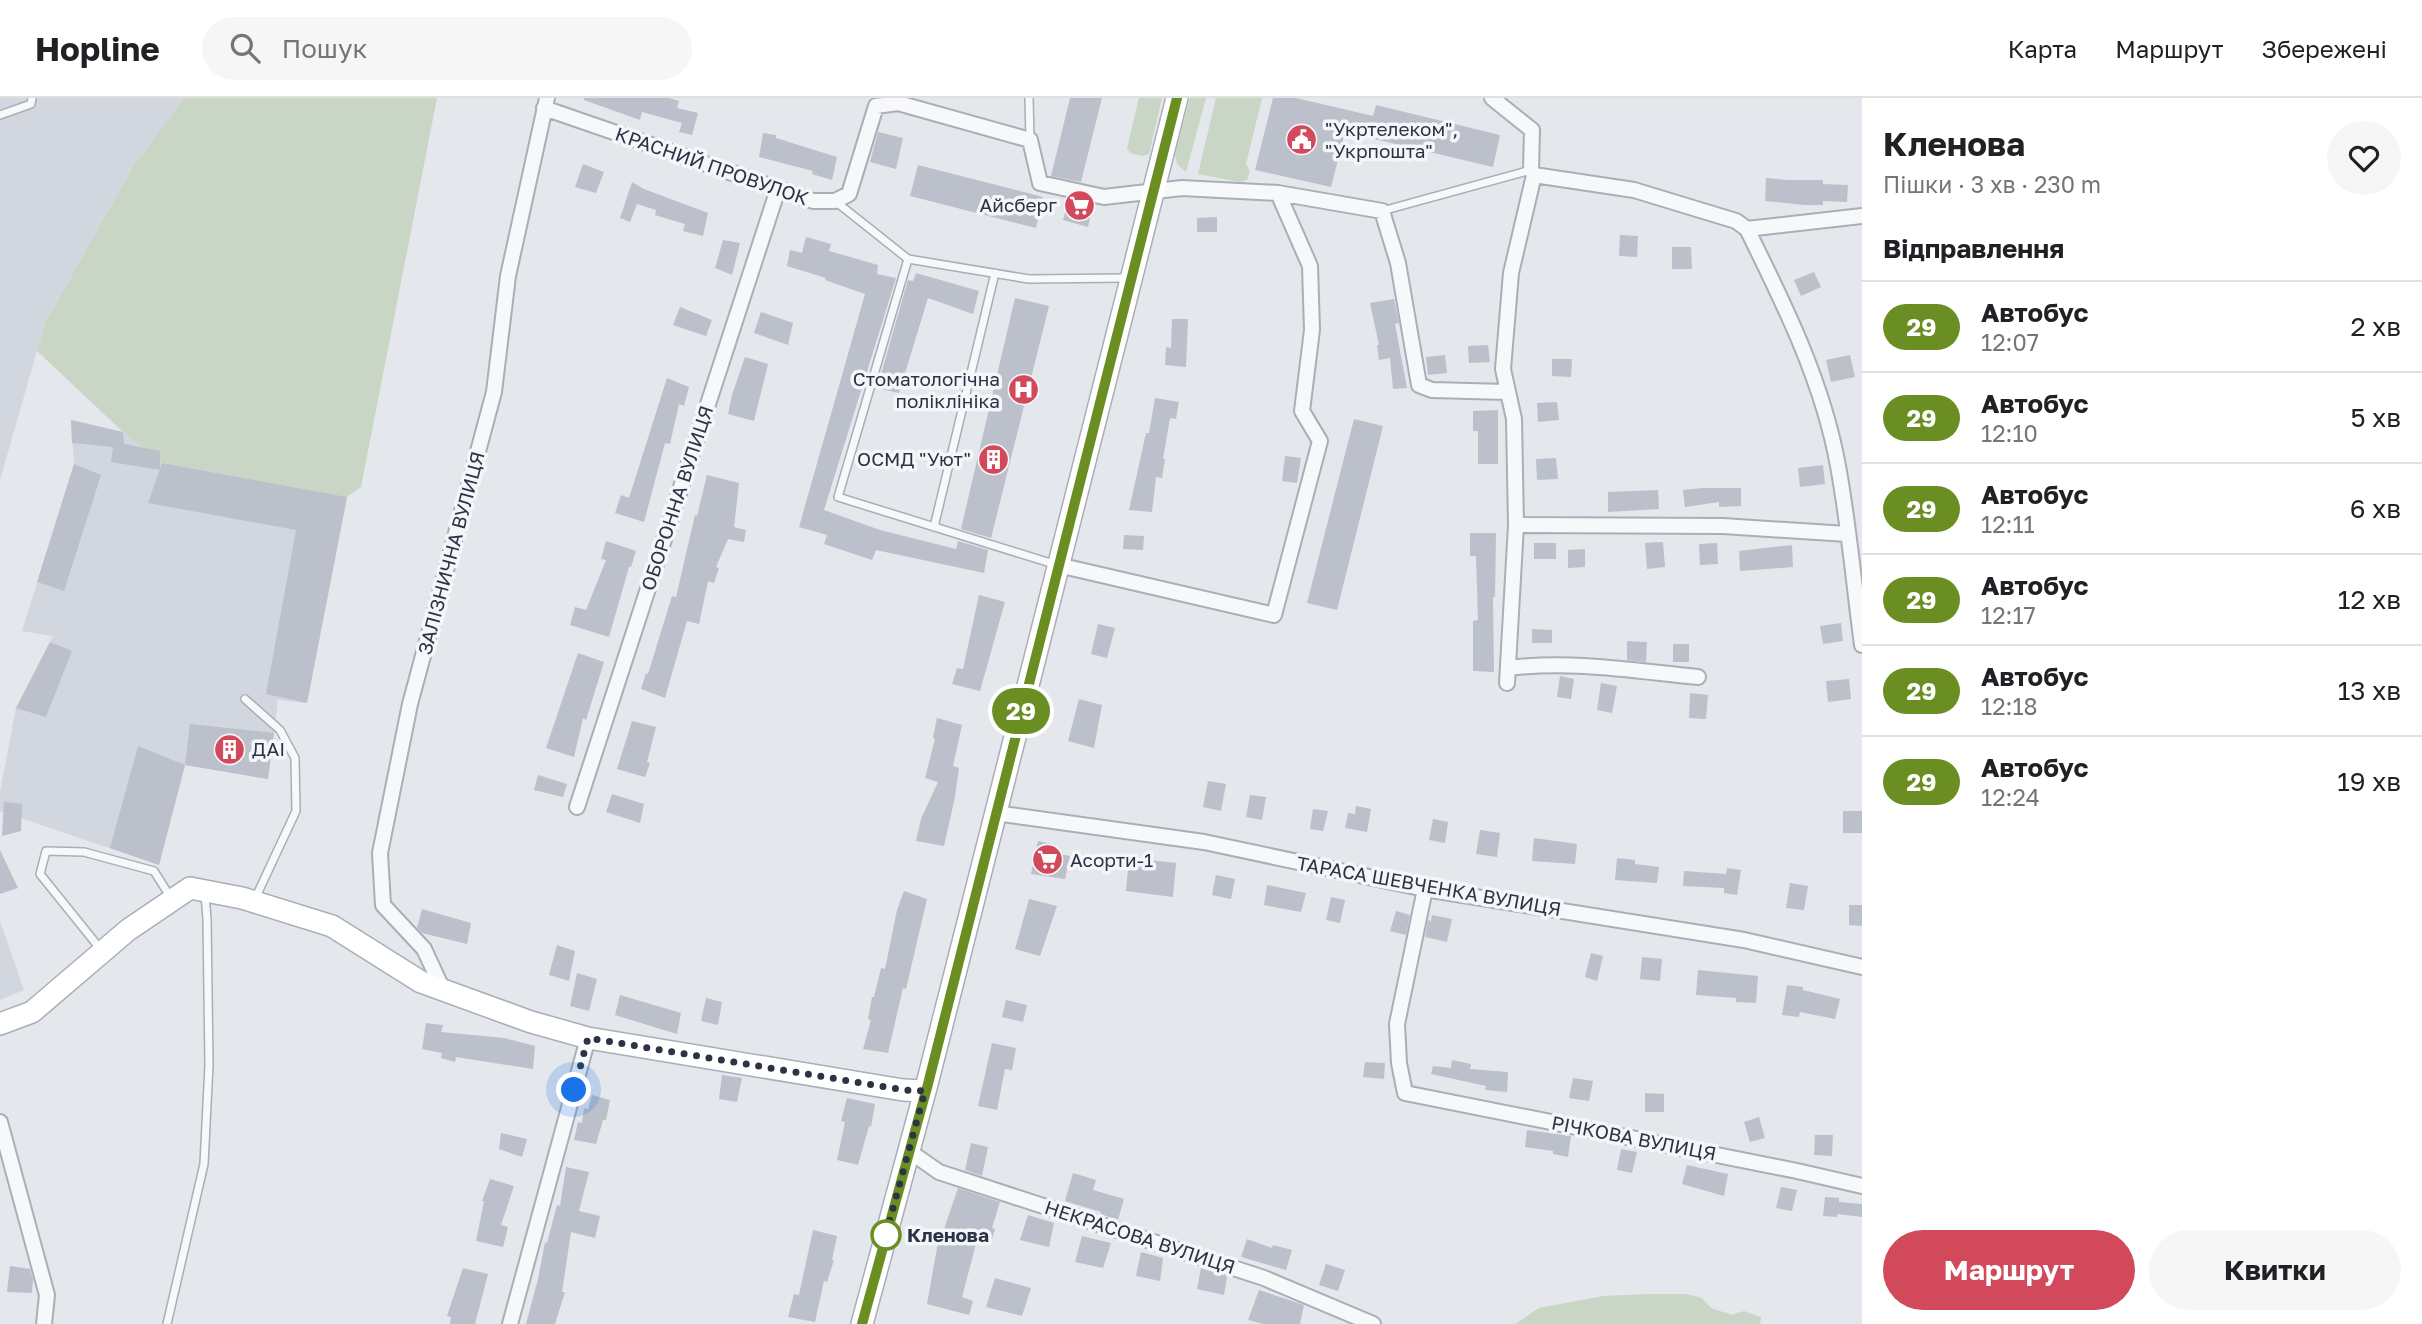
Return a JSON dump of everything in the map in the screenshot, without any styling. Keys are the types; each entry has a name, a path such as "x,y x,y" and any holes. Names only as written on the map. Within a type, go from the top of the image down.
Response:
{"street":[{"path":"862,1324 925,1091 1177,98"},
{"path":"1492,98 1532,130 1532,173 1511,272 1503,369 1514,419 1516,525 1508,675 1537,664 1698,677"},
{"name":"КРАСНИЙ ПРОВУЛОК","path":"545,103 813,201 835,201 849,194 876,106 898,103 1030,140"},
{"name":"ЗАЛІЗНИЧНА ВУЛИЦЯ","path":"443,990 424,948 383,905 380,853 410,704 494,392 508,276 545,103"},
{"path":"1030,140 1040,183 1104,197 1182,188 1278,193 1382,211 1398,263 1419,386 1432,390 1507,392"},
{"path":"1532,173 1634,190 1736,221 1746,229 1791,319 1824,408 1838,465 1862,645"},
{"name":"ОБОРОННА ВУЛИЦЯ","path":"577,807 778,189"},
{"path":"1058,565 1274,615 1320,441 1302,411 1312,330 1310,266 1278,193"},
{"path":"1746,229 1862,216"},
{"path":"1516,525 1723,526 1847,534"},
{"name":"ТАРАСА ШЕВЧЕНКА ВУЛИЦЯ","path":"995,813 1204,842 1425,889 1744,940 1862,967"},
{"name":"РІЧКОВА ВУЛИЦЯ","path":"1425,889 1397,1024 1399,1063 1405,1093 1862,1186"},
{"path":"0,1024 32,1012 128,930 189,893 254,901 332,926 421,982 531,1022 588,1038 904,1090 925,1091"},
{"path":"510,1324 588,1038"},
{"path":"0,1122 47,1295 44,1324"},
{"name":"НЕКРАСОВА ВУЛИЦЯ","path":"909,1151 939,1172 1264,1278 1373,1324"}],"lane":[{"path":"0,115 31,104 32,98"},
{"path":"1029,98 1030,140"},
{"path":"1382,211 1532,173"},
{"path":"835,201 908,259 1029,279 1132,278"},
{"path":"908,259 838,497 1058,565"},
{"path":"934,527 995,273"},
{"path":"245,699 280,730 295,758 296,811 254,901"},
{"path":"103,951 40,874 46,851 84,852 154,871 189,893 209,997 204,1164 167,1324"}],"shaded area":[{"path":"0,98 184,98 134,165 45,323 0,480"},
{"path":"71,420 123,432 162,463 347,497 307,703 278,700 268,779 185,765 159,865 0,811 0,792 16,708 53,636 22,631 74,465"},
{"path":"0,921 24,990 0,1000"}],"green space":[{"path":"184,98 437,98 361,487 347,497 162,463 123,432 37,351 45,323 134,165"},
{"path":"1139,98 1162,98 1149,154 1142,156 1130,153 1127,148"},
{"path":"1190,98 1206,98 1186,172 1177,164 1175,155"},
{"path":"1216,98 1262,98 1246,164 1250,171 1247,180 1240,182 1198,174"},
{"path":"1686,1294 1702,1298 1711,1308 1732,1315 1744,1311 1761,1317 1760,1324 1515,1324 1539,1308 1603,1296"}],"building":[{"path":"584,98 669,98 679,101 677,108 698,113 692,135 679,132 682,123 642,112 640,120"},
{"path":"1070,98 1102,98 1081,182 1051,176"},
{"path":"1273,98 1296,98 1373,116 1376,105 1500,135 1493,167 1345,132 1331,187 1255,170"},
{"path":"878,132 903,138 896,169 870,162"},
{"path":"763,133 776,135 776,138 837,157 832,180 812,174 813,171 759,157"},
{"path":"583,164 604,172 596,193 575,187"},
{"path":"918,165 1043,197 1036,228 910,196"},
{"path":"1766,178 1823,180 1823,184 1848,185 1847,202 1823,201 1823,205 1804,205 1765,201"},
{"path":"632,182 708,213 703,236 683,231 685,224 655,215 656,210 637,204 630,222 620,218"},
{"path":"1069,199 1093,205 1088,227 1063,220"},
{"path":"1217,217 1217,232 1197,232 1197,218"},
{"path":"1620,235 1638,236 1637,257 1619,256"},
{"path":"806,237 831,244 829,251 878,265 877,274 896,278 824,510 880,530 956,549 958,541 988,550 984,573 876,550 872,560 824,544 827,535 799,527 865,294 787,266 790,250 802,253"},
{"path":"723,240 740,243 732,275 715,268"},
{"path":"1672,247 1691,247 1692,269 1672,269"},
{"path":"1814,272 1821,287 1801,296 1794,280"},
{"path":"916,273 979,291 973,314 928,298 899,393 877,388 908,280 913,281"},
{"name":"ОСМД \"Уют\"","path":"1015,298 1049,306 991,538 961,529"},
{"path":"1394,299 1399,323 1395,324 1407,388 1393,389 1390,358 1379,360 1379,345 1370,303"},
{"path":"680,307 712,320 706,336 673,325"},
{"path":"761,312 793,323 788,345 754,333"},
{"path":"1172,319 1188,319 1186,367 1165,365 1166,347 1171,348"},
{"path":"1488,345 1490,362 1469,363 1468,346"},
{"path":"1445,355 1447,373 1428,375 1426,357"},
{"path":"1850,355 1855,377 1831,382 1826,360"},
{"path":"745,357 768,364 754,421 728,414"},
{"path":"1552,359 1572,359 1571,377 1552,376"},
{"path":"667,378 689,387 684,406 679,404 670,444 665,443 644,522 615,513 621,495 629,498"},
{"path":"1155,398 1179,402 1176,419 1170,418 1162,478 1156,477 1152,512 1129,510 1146,433 1149,433"},
{"path":"1557,402 1559,420 1538,422 1537,403"},
{"path":"1498,410 1498,464 1478,464 1478,431 1473,431 1473,411"},
{"path":"1354,419 1383,426 1337,610 1307,603"},
{"path":"71,420 123,432 124,444 160,451 160,470 111,462 113,447 72,443"},
{"path":"1285,456 1301,458 1297,483 1282,481"},
{"path":"1556,458 1558,479 1537,480 1536,459"},
{"path":"162,463 347,497 307,703 266,694 296,530 148,503"},
{"path":"74,464 101,475 64,591 37,582"},
{"path":"1823,465 1825,484 1800,487 1798,468"},
{"path":"707,475 739,483 734,527 746,530 744,542 728,539 716,567 719,568 714,583 708,581 699,624 687,621 665,698 641,689 672,596 676,597"},
{"path":"1741,488 1741,506 1719,507 1719,502 1685,507 1683,490"},
{"path":"1658,490 1659,509 1608,512 1608,492"},
{"path":"1470,533 1496,533 1494,672 1473,671 1473,621 1478,620 1476,556 1470,556"},
{"path":"1124,535 1144,536 1143,550 1123,549"},
{"path":"606,541 636,551 609,637 570,625 575,607 586,610 606,560 601,559"},
{"path":"1663,542 1665,567 1647,569 1645,543"},
{"path":"1534,543 1556,543 1556,559 1534,559"},
{"path":"1717,543 1718,564 1700,565 1699,544"},
{"path":"1792,545 1793,567 1740,571 1739,551"},
{"path":"1585,549 1585,567 1568,568 1568,550"},
{"path":"979,595 1005,602 980,691 952,684 957,668 963,669"},
{"path":"1841,623 1843,641 1823,644 1820,626"},
{"path":"1098,624 1115,628 1107,658 1091,654"},
{"path":"1532,629 1552,630 1552,643 1532,643"},
{"path":"1627,641 1647,642 1646,662 1627,660"},
{"path":"50,642 72,651 46,717 16,708"},
{"path":"1673,644 1689,644 1689,662 1673,662"},
{"path":"578,653 604,662 586,720 583,718 574,757 546,748"},
{"path":"1560,676 1574,679 1571,699 1557,697"},
{"path":"1849,679 1851,699 1828,702 1826,681"},
{"path":"1601,683 1617,686 1612,713 1597,710"},
{"path":"1690,693 1708,695 1706,719 1689,718"},
{"path":"1079,699 1102,705 1094,748 1068,741"},
{"path":"937,718 962,725 953,766 959,768 955,797 944,846 916,841 921,819 938,782 925,778 935,739"},
{"path":"632,721 656,727 645,777 617,769"},
{"name":"ДАІ","path":"190,724 274,733 268,779 185,765"},
{"path":"138,746 185,765 159,865 110,848"},
{"path":"538,775 567,784 563,797 534,790"},
{"path":"1208,781 1226,784 1221,811 1203,807"},
{"path":"612,794 644,804 640,823 606,812"},
{"path":"1250,795 1266,797 1262,820 1246,817"},
{"path":"4,802 22,804 21,831 2,836"},
{"path":"1356,806 1371,809 1367,832 1345,828 1348,813 1355,814"},
{"path":"1313,809 1328,811 1323,831 1310,829"},
{"path":"1843,811 1862,811 1862,833 1843,833"},
{"path":"1433,819 1448,822 1445,843 1429,840"},
{"path":"1480,830 1500,833 1497,857 1476,854"},
{"path":"1534,838 1577,844 1575,864 1532,861"},
{"path":"1038,841 1052,844 1050,852 1070,856 1065,879 1031,874"},
{"path":"0,850 18,888 0,894"},
{"path":"1129,858 1176,863 1173,897 1126,891"},
{"path":"1617,858 1659,867 1657,883 1615,880"},
{"path":"1727,868 1741,870 1737,895 1724,893 1724,888 1683,886 1684,871 1726,874"},
{"path":"1216,875 1235,879 1231,899 1212,895"},
{"path":"1790,883 1808,886 1804,910 1786,908"},
{"path":"1267,885 1306,893 1301,912 1264,905"},
{"path":"904,891 927,899 906,989 903,988 888,1053 863,1049 871,1020 868,1019 872,997 881,968 885,969 897,910"},
{"path":"1331,897 1345,900 1340,923 1326,920"},
{"path":"1029,899 1057,906 1040,956 1015,949"},
{"path":"1849,905 1862,905 1862,926 1849,925"},
{"path":"422,909 471,923 467,944 422,933 417,928"},
{"path":"1396,911 1410,915 1406,935 1390,931"},
{"path":"1432,915 1452,919 1447,942 1425,937 1428,920 1431,921"},
{"path":"557,945 575,951 569,981 549,975"},
{"path":"1591,953 1603,956 1597,981 1585,977"},
{"path":"1642,957 1662,959 1660,981 1640,979"},
{"path":"1698,970 1758,976 1756,1003 1736,1002 1736,998 1696,995"},
{"path":"577,973 597,979 589,1011 570,1006"},
{"path":"1787,985 1803,987 1803,990 1840,999 1835,1019 1800,1012 1799,1017 1782,1015"},
{"path":"620,995 681,1013 677,1034 615,1015"},
{"path":"706,998 722,1002 718,1025 701,1021"},
{"path":"1006,1000 1027,1005 1023,1022 1002,1017"},
{"path":"426,1023 443,1025 441,1032 504,1038 535,1046 533,1069 456,1057 455,1062 441,1058 442,1053 422,1049"},
{"path":"992,1043 1016,1048 1012,1070 1005,1069 997,1110 978,1106"},
{"path":"1452,1060 1471,1064 1470,1069 1508,1072 1507,1092 1485,1090 1486,1086 1431,1074 1433,1066 1451,1068"},
{"path":"1365,1062 1385,1063 1384,1079 1363,1077"},
{"path":"722,1075 742,1078 737,1102 719,1099"},
{"path":"1573,1078 1593,1081 1589,1101 1569,1098"},
{"path":"1645,1093 1664,1094 1664,1112 1645,1112"},
{"path":"592,1095 610,1100 606,1120 603,1120 596,1144 574,1140 578,1122 582,1123 584,1108 588,1109"},
{"path":"847,1098 875,1104 871,1127 869,1126 858,1165 837,1160 845,1122 841,1121"},
{"path":"1759,1117 1765,1138 1750,1142 1744,1122"},
{"path":"1527,1130 1571,1136 1568,1157 1553,1154 1553,1151 1525,1147"},
{"path":"501,1133 527,1139 522,1157 499,1149"},
{"path":"1815,1135 1833,1135 1832,1156 1814,1155"},
{"path":"971,1143 988,1147 982,1176 965,1170"},
{"path":"1621,1149 1637,1152 1632,1173 1617,1170"},
{"path":"1687,1165 1728,1174 1724,1196 1682,1184"},
{"path":"566,1167 589,1172 579,1211 600,1216 595,1238 571,1232 562,1292 565,1292 555,1324 526,1324 545,1242 547,1243 557,1205 560,1206"},
{"path":"1073,1173 1096,1180 1093,1190 1124,1199 1118,1220 1065,1201"},
{"path":"490,1179 514,1186 501,1225 508,1227 503,1247 476,1241 482,1201"},
{"path":"1781,1187 1797,1190 1792,1211 1776,1208"},
{"path":"958,1188 1000,1202 991,1242 977,1240 962,1297 973,1301 969,1315 927,1304 940,1231 943,1232"},
{"path":"1825,1197 1839,1198 1839,1202 1862,1204 1862,1217 1838,1214 1837,1217 1823,1216"},
{"path":"1028,1215 1054,1223 1049,1247 1020,1240"},
{"path":"813,1230 837,1236 834,1260 827,1282 824,1281 815,1322 788,1317 794,1294 799,1295"},
{"path":"1082,1236 1111,1243 1103,1268 1075,1262"},
{"path":"1247,1239 1272,1248 1273,1245 1292,1250 1286,1270 1241,1257"},
{"path":"1141,1252 1163,1258 1160,1281 1136,1276"},
{"path":"1326,1264 1345,1270 1338,1291 1319,1285"},
{"path":"10,1266 30,1269 33,1279 32,1293 7,1292"},
{"path":"463,1268 488,1274 475,1324 450,1324 451,1317 447,1316"},
{"path":"1201,1268 1227,1276 1224,1295 1197,1289"},
{"path":"995,1278 1031,1288 1022,1316 986,1307"},
{"path":"1259,1290 1304,1305 1300,1324 1263,1324 1248,1320"}],"bus line":[{"name":"29","path":"862,1324 928,1084 1177,98"}],"place":[{"name":"\"Укртелеком\", \"Укрпошта\"","path":"1302,140"},
{"name":"Айсберг","path":"1080,205"},
{"name":"Стоматологічна поліклініка","path":"1023,390"},
{"name":"ОСМД \"Уют\"","path":"994,459"},
{"name":"ДАІ","path":"229,749"},
{"name":"Асорти-1","path":"1047,860"},
{"name":"Кленова","path":"886,1235"}],"route":[{"path":"574,1090 588,1038 904,1090 925,1091 883,1245 886,1235"}]}
